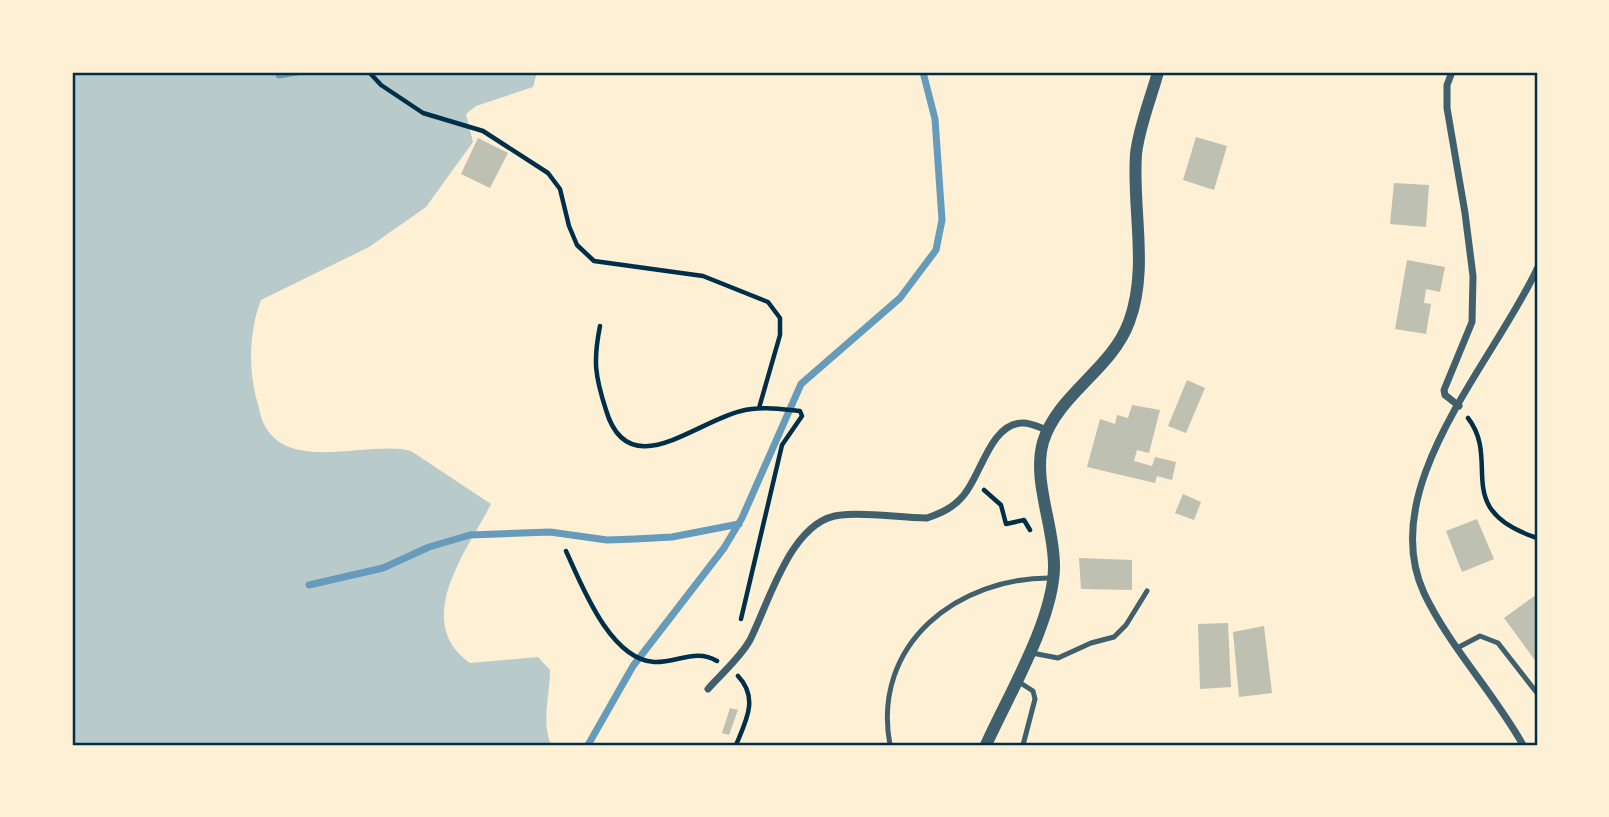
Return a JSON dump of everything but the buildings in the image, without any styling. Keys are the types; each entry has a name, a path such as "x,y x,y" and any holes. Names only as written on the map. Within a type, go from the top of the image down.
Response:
{"street":[{"path":"986,745 1029,652 1054,579 1053,542 1040,458 1047,430 1117,346 1130,321 1139,267 1136,151 1158,72"},
{"path":"1452,72 1447,85 1447,108 1473,276 1472,322 1444,390 1445,395 1459,406"},
{"path":"1523,745 1424,592 1411,543 1412,520 1420,480 1537,269"},
{"path":"708,689 748,643 787,561 801,538 817,525 840,515 927,519 955,505 974,481 991,447 1007,427 1024,422 1047,430"}],"lane":[{"path":"890,745 885,715 889,690 898,663 917,635 941,613 972,594 1009,582 1054,579"},
{"path":"1029,652 1058,658 1091,643 1114,637 1126,625 1147,591"},
{"path":"1459,647 1480,636 1498,643 1537,693"},
{"path":"1016,681 1033,691 1035,699 1023,745"}],"path":[{"path":"369,72 381,85 423,113 483,131 548,173 560,189 569,226 577,245 594,261 703,276 768,302 780,318 779,335 759,408"},
{"path":"600,326 594,359 595,376 610,423 625,442 654,447 738,411 759,408 800,411 802,416 782,445 746,588 740,632 748,643"},
{"path":"1459,406 1479,431 1481,481 1486,503 1518,532 1537,538"},
{"path":"974,481 1001,505 1006,524"},
{"path":"566,551 587,596 612,639 653,662 706,654 728,667 746,684 751,709 737,745"}],"shaded area":[{"path":"72,72 537,72 533,87 476,106 466,114 473,142 426,207 369,247 261,300 254,324 251,363 262,420 277,440 293,448 311,452 374,449 411,451 491,504 449,585 444,607 445,627 453,646 470,663 538,657 550,670 546,718 551,745 72,745"}],"waterway":[{"path":"279,75 297,72"},
{"path":"588,745 633,666 724,548 742,518 801,384 900,298 936,250 942,220 935,119 923,72"},
{"path":"309,585 383,568 429,547 470,535 550,532 607,540 635,539 672,537 739,524"}]}
